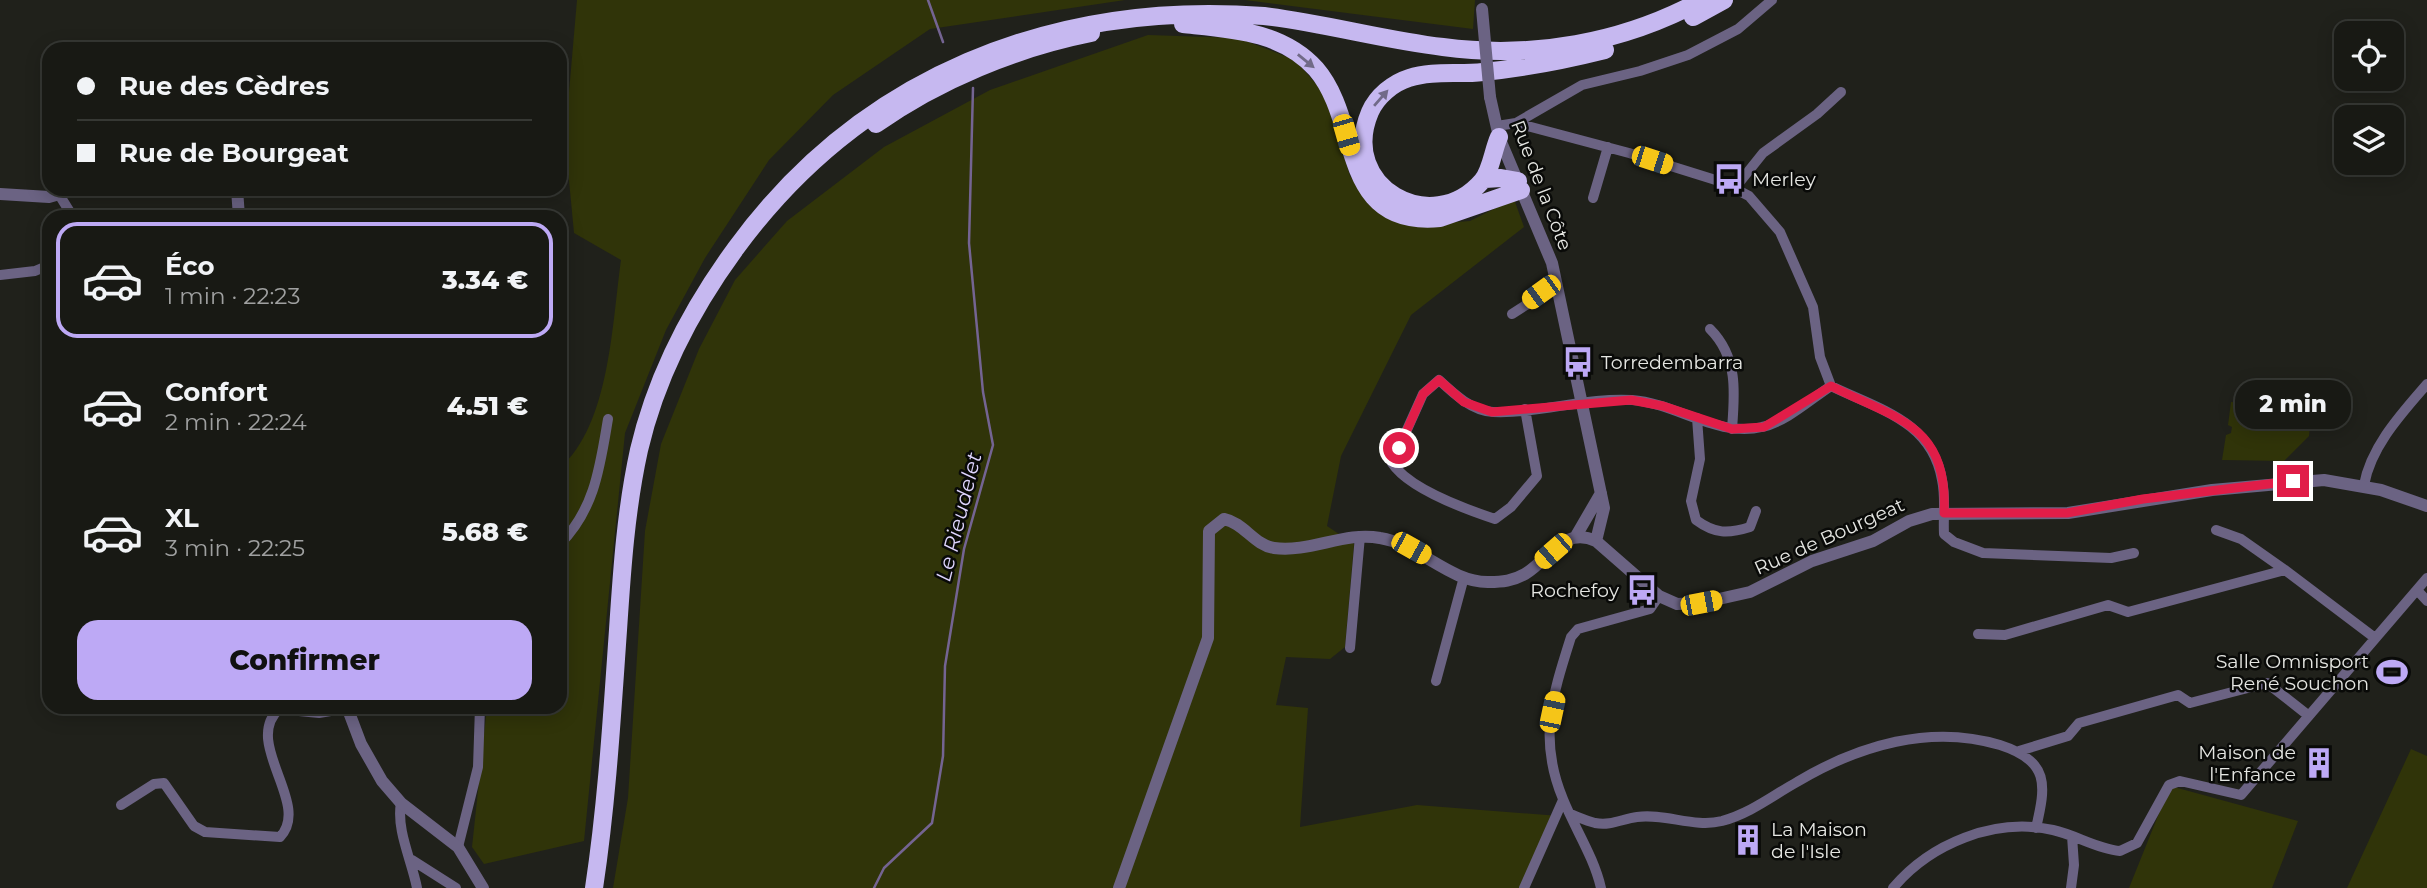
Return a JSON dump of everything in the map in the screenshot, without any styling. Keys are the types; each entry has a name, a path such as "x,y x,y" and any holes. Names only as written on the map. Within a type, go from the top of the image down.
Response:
{"highway":[{"path":"594,888 604,821 626,518 650,414 683,332 722,267 774,200 828,146 889,101 950,66 1030,36 1106,19 1181,13 1264,16 1444,48 1523,51 1602,40 1645,26 1702,0"},
{"path":"605,888 622,735 633,552 641,484 666,394 694,329 729,271 765,225 823,165 882,120 951,81 1032,48 1107,30 1173,23 1264,25 1441,54 1517,56 1591,48 1679,19 1715,0"},
{"path":"1498,131 1485,179 1469,193 1433,206 1405,202 1389,194 1371,173 1364,140 1370,112 1383,93 1406,79 1421,75 1482,73 1537,65 1629,43 1688,20 1724,0"},
{"path":"1173,23 1261,35 1281,43 1316,69 1328,86 1339,113 1363,185 1380,203 1396,212 1409,217 1440,218 1519,186"},
{"path":"1485,179 1501,178 1519,186"}],"street":[{"path":"1498,131 1582,85 1640,71 1688,55 1738,29 1772,0"},
{"name":"Rue de la Côte","path":"1482,5 1490,97 1498,131 1552,263 1582,402 1604,508 1596,541"},
{"path":"1735,188 1763,153 1817,114 1841,92"},
{"path":"1516,123 1608,147 1735,188 1768,214 1780,232 1813,307 1820,357 1831,386 1920,431 1938,461 1944,534 1954,542 1983,553 2111,558 2134,553"},
{"path":"1593,198 1608,147"},
{"path":"0,194 42,195"},
{"path":"60,196 68,210"},
{"path":"0,275 42,268"},
{"path":"1511,314 1557,285"},
{"path":"1710,329 1729,355 1735,390 1732,429"},
{"path":"1525,409 1537,476 1511,507 1495,519 1468,510 1400,475 1392,463 1423,394 1439,380 1464,402 1492,412 1582,402 1631,400 1732,429 1764,427 1831,386"},
{"path":"2364,485 2373,457 2427,384"},
{"path":"1697,418 1700,459 1691,501 1696,520 1711,531 1731,533 1750,527 1756,511"},
{"path":"567,535 587,510 599,477 608,419"},
{"name":"Rue de Bourgeat","path":"1659,596 1677,604 1731,597 1835,552 1873,541 1918,517 1944,513 2067,513 2143,499 2293,481 2324,480 2364,485 2427,506"},
{"path":"1576,536 1601,493"},
{"path":"1119,888 1130,864 1209,638 1209,531 1224,519 1242,525 1271,547 1290,548 1360,536 1395,541 1464,578 1483,582 1507,582 1525,574 1564,541 1576,536 1596,541 1659,596 1650,609 1578,629 1571,637 1547,734 1550,762 1563,800 1601,888"},
{"path":"2216,530 2241,539 2375,638"},
{"path":"1350,648 1360,536"},
{"path":"1978,634 2005,635 2108,605 2128,612 2284,570"},
{"path":"1436,681 1464,578"},
{"path":"1893,888 1909,869 1934,850 1994,830 2036,828 2114,850 2133,847 2143,835 2164,790 2180,781 2241,795 2375,638 2424,597 2427,578"},
{"path":"2019,751 2068,736 2079,723 2178,695 2190,703 2267,683 2309,716"},
{"path":"121,806 154,784 164,783 194,826 205,832 280,837 285,832 286,804 266,730 269,718 273,714"},
{"path":"350,714 361,744 382,781 401,803 458,847 483,888"},
{"path":"458,847 478,767 480,714"},
{"path":"1570,814 1596,823 1612,824 1637,817 1721,821 1764,805 1798,781 1842,761 1894,741 1930,735 1962,736 2019,751 2029,759 2042,780 2044,792 2036,828"},
{"path":"1524,888 1563,800"},
{"path":"401,803 398,817 412,860 417,888"},
{"path":"2071,888 2074,865 2072,836"},
{"path":"412,860 456,888"}],"green space":[{"path":"577,0 1125,0 930,29 833,95 769,160 705,258 666,330 625,433 584,841 484,864 472,847 486,714 567,714 567,460 577,449 599,399 611,342 621,260 574,233 567,159 567,115"},
{"path":"1245,0 1475,0 1473,29"},
{"path":"1148,35 1238,38 1295,60 1325,94 1350,176 1378,210 1416,225 1470,221 1514,199 1524,227 1411,315 1341,456 1327,526 1354,544 1345,647 1330,659 1286,657 1276,705 1308,708 1300,827 1417,805 1560,816 1529,888 613,888 628,798 645,531 661,444 699,349 735,280 787,221 884,147 990,90"},
{"path":"2231,402 2312,405 2309,436 2284,461 2222,460 2226,435 2231,433 2232,427 2228,425"},
{"path":"2411,749 2427,756 2427,888 2347,888"},
{"path":"2174,787 2298,821 2272,888 2129,888 2168,791"}],"waterway":[{"name":"Le Rieudelet","path":"928,0 943,42"},
{"name":"Le Rieudelet","path":"874,888 884,868 932,823 943,756 945,666 964,549 993,445 983,392 969,243 973,88"}],"place":[{"name":"Merley","path":"1729,179"},
{"name":"Torredembarra","path":"1578,362"},
{"name":"Rochefoy","path":"1642,590"},
{"name":"Salle Omnisport René Souchon","path":"2392,672"},
{"name":"Maison de l'Enfance","path":"2319,763"},
{"name":"La Maison de l'Isle","path":"1748,840"}],"route":[{"path":"1399,448 1423,394 1439,380 1464,402 1492,412 1582,402 1592,404 1631,400 1663,406 1732,429 1764,427 1831,386 1920,431 1938,461 1943,482 1944,513 2067,513 2143,499 2293,481"}]}
